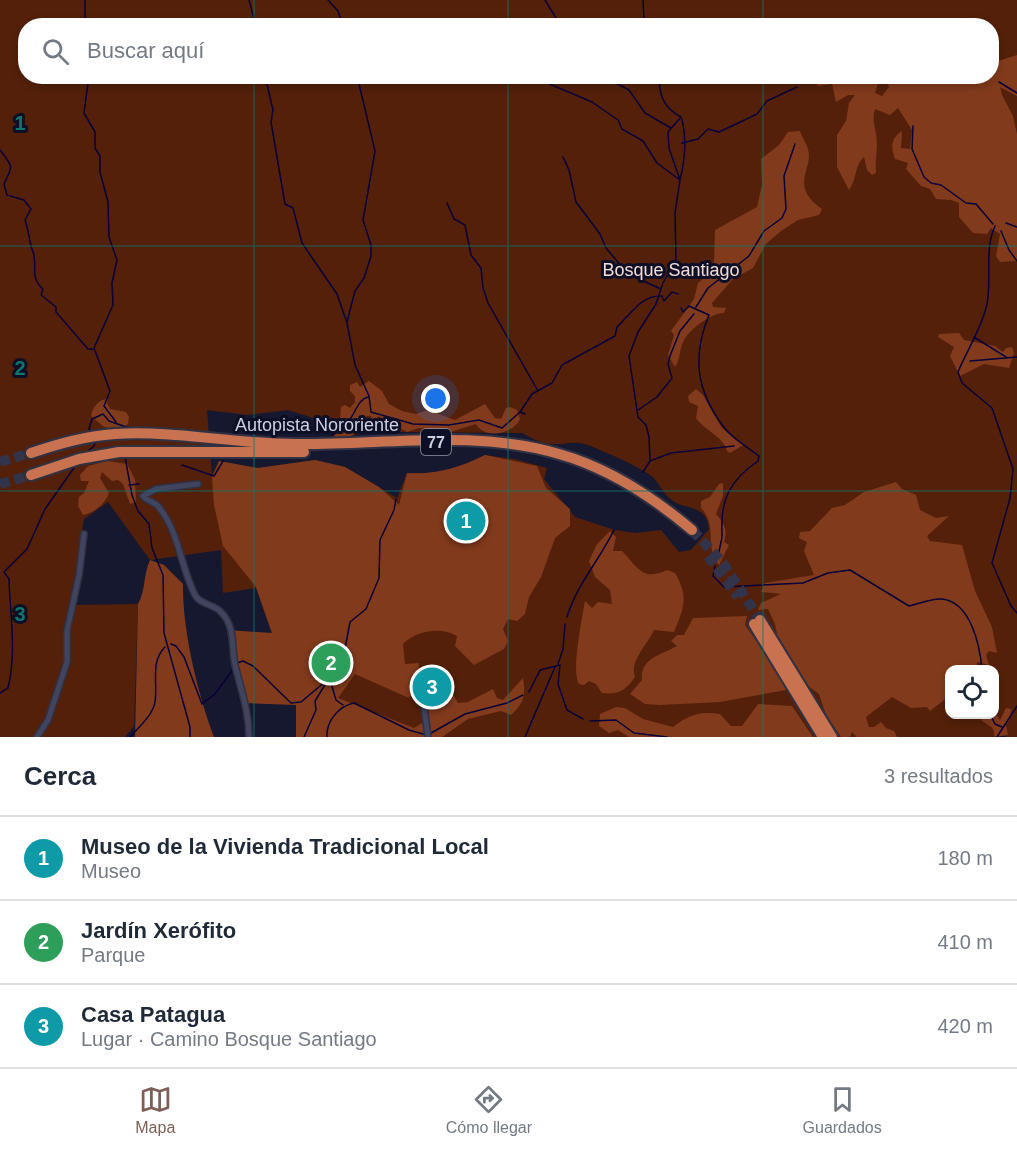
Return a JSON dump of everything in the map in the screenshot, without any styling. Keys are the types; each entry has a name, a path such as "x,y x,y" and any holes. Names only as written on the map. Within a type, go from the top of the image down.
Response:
{"highway":[{"name":"Autopista Nororiente","path":"31,453 51,446 103,435 159,435 251,443 471,441 527,446 568,456 604,471 649,497 689,533 650,506 607,481 572,465 529,453 462,448 109,453 31,475"},
{"path":"757,622 823,737"},
{"path":"766,637 832,737"}],"street":[{"path":"198,484 156,489 144,493 143,496 156,504 168,521 181,550 183,568 197,600 221,612 231,629 235,661 247,702 249,737"},
{"path":"37,737 48,720 67,662 67,631 79,575 84,534"},
{"path":"420,677 428,737"}],"green space":[{"name":"Bosque Santiago","path":"0,0 1017,0 1017,737 1006,737 1007,717 995,737 296,737 296,704 256,588 223,593 221,550 150,560 108,502 84,519 70,605 138,604 134,726 125,737 0,737","holes":["207,410 247,415 288,410 332,424 333,438 347,437 389,422 400,432 522,433 548,444 588,445 619,458 650,475 673,501 704,515 709,529 691,550 679,552 661,530 635,533 615,530 575,517 544,479 547,468 514,459 485,455 462,466 429,474 407,473 397,498 345,467 315,460 258,468 219,461 212,475"]}],"shaded area":[{"path":"1017,55 1017,96 1000,87 1013,116 1017,134 1017,261 1000,262 996,256 1000,234 991,228 987,234 973,233 959,217 959,203 936,199 930,189 921,186 906,169 908,163 895,159 893,140 902,131 901,148 910,149 912,130 898,108 890,115 875,109 876,173 872,175 867,170 864,157 849,190 837,167 837,135 846,121 849,103 855,95 848,95 836,102 832,84 878,84 875,93 882,96 889,87 888,84 999,84 999,61"},
{"path":"800,131 809,157 804,185 812,200 822,209 819,215 798,220 766,244 753,268 733,279 712,303 713,307 726,308 724,313 707,319 687,336 682,343 675,367 668,355 674,335 671,331 694,299 698,283 707,276 714,262 715,230 757,207 762,185 761,159 779,145 788,132"},
{"path":"959,333 964,340 995,346 1003,352 1006,348 1012,347 1014,353 1009,368 984,364 960,376 950,356 954,347 938,337 939,334"},
{"path":"369,381 382,391 389,404 402,411 416,414 428,410 455,420 485,404 495,418 501,419 506,408 510,407 517,410 520,419 511,428 499,433 486,432 476,424 450,432 419,428 407,432 378,416 376,424 373,424 371,416 367,416 362,420 363,425 355,434 336,438 334,434 336,431 333,428 340,424 341,407 345,405 350,408 355,402 350,385 357,382 360,387"},
{"path":"696,389 703,395 721,427 743,445 730,453 722,442 696,418 698,406 689,402 688,396"},
{"path":"105,399 110,409 126,412 129,417 128,424 120,430 104,427 91,416 96,405"},
{"path":"485,455 537,466 546,488 570,509 570,526 555,538 541,577 529,597 525,614 517,621 508,619 503,629 508,641 504,649 474,665 455,646 457,636 444,631 421,633 403,644 405,664 419,663 418,676 414,677 414,692 409,698 355,674 338,698 414,728 429,719 426,694 443,688 451,691 458,703 468,702 493,689 497,698 503,700 523,678 523,698 515,711 511,715 501,711 468,719 442,737 296,737 296,705 243,703 227,630 272,633 256,587 223,546 214,505 212,477 219,461 258,468 315,460 345,467 379,487 399,505 407,473 447,470"},
{"path":"107,461 127,464 135,479 136,502 130,504 123,484 118,480 112,481 102,472 100,478 109,493 99,507 83,515 78,506 79,497 84,493 89,481 81,481 80,475 88,466"},
{"path":"896,482 902,489 916,495 920,510 936,518 949,516 927,536 930,541 962,545 975,591 992,627 997,653 989,651 986,655 989,665 977,662 977,665 945,665 945,699 930,711 927,707 911,708 892,697 866,717 869,727 874,727 881,722 886,728 894,731 897,737 857,737 852,732 850,737 841,737 826,715 819,694 808,686 720,702 660,705 645,704 630,694 642,680 644,667 648,662 677,646 671,641 677,635 684,635 693,618 747,616 745,625 757,642 777,634 768,609 758,610 761,603 781,594 761,592 765,583 814,575 804,551 807,542 799,538 800,532 810,531 832,508 845,505 864,492"},
{"path":"723,483 723,496 716,514 726,534 724,542 729,545 719,565 712,552 709,522 701,508 701,501 710,497 719,484"},
{"path":"610,531 616,537 613,551 622,551 641,571 652,574 667,570 675,573 682,589 684,602 674,632 654,630 637,659 635,677 628,685 622,691 602,693 596,684 589,681 584,685 579,684 576,668 585,601 592,608 598,602 612,604 610,590 595,577 589,561 597,544"},
{"path":"150,560 164,565 183,584 185,621 192,662 214,737 135,737 138,604"},
{"path":"758,704 792,706 813,737 629,737 618,730 609,733 599,726 600,714 616,707 625,708 643,719 673,727 684,719 706,713 720,714 731,726 742,726"},
{"path":"1006,708 1011,709 1006,725 1008,735 994,737 993,728 981,719 999,718 1000,720"}],"waterway":[{"path":"85,0 85,18"},
{"path":"249,0 254,18"},
{"path":"328,0 338,11 340,18"},
{"path":"545,0 556,18"},
{"path":"643,0 644,18"},
{"path":"999,82 1017,93"},
{"path":"88,84 84,113 95,132 95,148 100,156 100,172 108,202 109,237 117,260 112,283 113,305 94,348 110,391 104,406 116,422"},
{"path":"267,84 273,110 271,122 285,204 293,208 302,243 337,294 347,323 355,365 369,396 371,412 413,424 449,425 479,420 502,428 520,412"},
{"path":"347,322 355,291 364,278 371,256 371,245 363,220 375,151 359,84"},
{"path":"550,84 592,102 618,120 622,129 643,141 657,163 680,180 685,150 682,119"},
{"path":"618,84 629,90 645,113 671,128"},
{"path":"643,472 650,461 649,437 646,425 638,417 629,356 638,332 656,304 663,283 676,259 675,213 680,180 669,148 668,132 681,117 670,110 664,101 660,84"},
{"path":"682,143 698,139 708,129 719,132 757,114 767,101 797,87"},
{"path":"913,126 912,149 924,177 931,183 941,185 966,203 976,204 993,224"},
{"path":"696,307 708,288 749,256 764,231 782,218 786,209 784,176 795,144"},
{"path":"0,150 11,167 4,184 7,195 24,200 31,209 25,220 34,257 36,280 43,289 41,295 56,307 56,312 88,349 93,349"},
{"path":"563,157 569,170 576,202 600,234 606,248 628,274 661,289"},
{"path":"447,203 454,219 465,225 471,255 481,268 483,288 488,303 538,391"},
{"path":"1006,223 1017,227"},
{"path":"995,226 990,245 989,284 985,313 958,372 962,383 992,408 1013,469 1010,498 992,563 1011,606 1017,613"},
{"path":"1001,231 1009,250 1017,261"},
{"path":"525,414 520,412 532,394 552,383 562,365 615,336 617,327 642,302 662,296 664,301 672,292 678,294"},
{"path":"681,308 683,312 689,306 709,315 700,345 702,386 714,413 726,430 759,456 758,461 734,483 725,501 719,556"},
{"path":"638,410 657,397 672,378 668,364 670,356 680,331 694,314"},
{"path":"974,337 1006,357"},
{"path":"970,361 1017,357"},
{"path":"332,435 345,426 363,399 368,397"},
{"path":"92,433 89,429 92,419 103,414 109,421 129,428"},
{"path":"84,454 94,446 96,440"},
{"path":"650,461 671,453 734,446"},
{"path":"125,457 132,495 138,511 149,524 152,548 163,575 164,633 190,727 190,737"},
{"path":"182,465 214,476 223,461"},
{"path":"0,693 8,688 12,661 9,579 4,572 27,549 45,509 76,465"},
{"path":"129,485 139,484"},
{"path":"344,654 350,622 366,609 379,578 380,540 394,510 396,499"},
{"path":"567,617 576,594 614,530"},
{"path":"715,566 713,576 724,587 803,583 828,573 850,570 909,606 938,599 952,602 967,616 976,638 981,665"},
{"path":"558,664 563,649 565,624"},
{"path":"171,644 176,646 184,657 202,704 215,694 234,668"},
{"path":"130,737 154,707 156,666 160,653 165,647"},
{"path":"304,737 316,710 315,701 340,660"},
{"path":"237,663 243,661 253,666 291,703 301,702 326,681"},
{"path":"529,692 540,670 560,665 558,684 567,710 583,719"},
{"path":"525,737 555,667"},
{"path":"331,683 336,700 343,705"},
{"path":"431,733 465,714 507,703 523,695"},
{"path":"327,737 327,731 334,715 343,707 354,703 409,730 423,734"},
{"path":"997,737 1017,706"},
{"path":"992,719 995,724 1002,727"},
{"path":"590,721 616,720 634,733 667,737"}],"tunnel":[{"path":"0,462 31,453"},
{"path":"0,484 31,475"},
{"path":"692,530 723,563 760,620"},
{"path":"708,556 738,597"}],"place":[{"name":"Museo de la Vivienda Tradicional Local","path":"466,521"},
{"name":"Jardín Xerófito","path":"331,663"},
{"name":"Casa Patagua","path":"432,687"}]}
